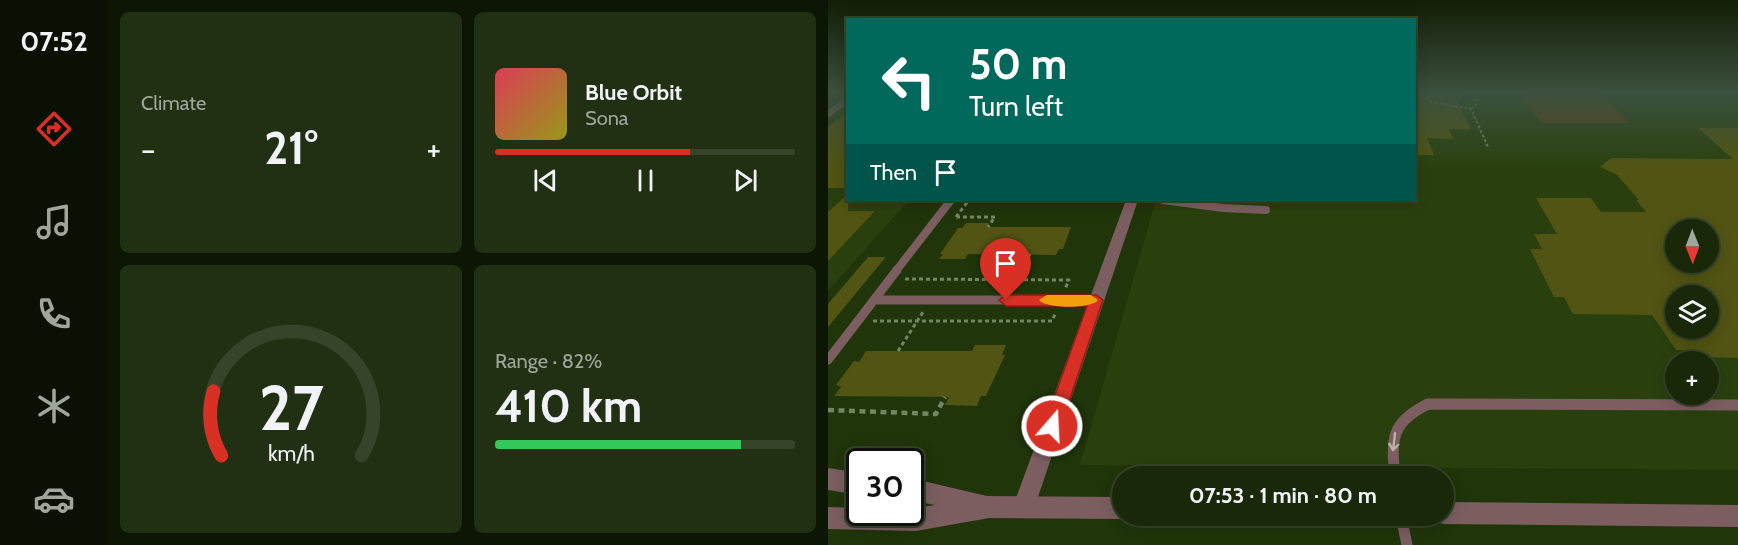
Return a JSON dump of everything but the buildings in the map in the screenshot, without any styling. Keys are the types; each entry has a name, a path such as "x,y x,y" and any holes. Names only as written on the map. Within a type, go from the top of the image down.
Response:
{"street":[{"path":"1024,506 1132,201"},
{"path":"828,479 846,482"},
{"path":"924,492 989,507"},
{"path":"828,518 916,520 989,507 1112,508"},
{"path":"1454,513 1738,516"}],"lane":[{"path":"828,360 950,201"},
{"path":"1170,201 1223,208 1266,210"},
{"path":"874,300 1096,300"},
{"path":"1393,466 1392,456 1396,427 1409,412 1428,404 1738,405"},
{"path":"1403,526 1407,545"}],"path":[{"path":"1475,118 1488,147"},
{"path":"968,201 956,217 995,217 988,227"},
{"path":"1006,300 1030,255"},
{"path":"891,279 1069,280 1065,290"},
{"path":"898,351 931,300"},
{"path":"858,321 1052,321 1057,308"},
{"path":"828,410 936,414 945,397"}],"shaded area":[{"path":"828,118 846,118 846,201 908,201 828,291"},
{"path":"1416,118 1738,118 1738,470 1454,468 1454,466 1080,465 1156,201 1416,201"},
{"path":"1538,118 1624,118 1629,123 1542,123"}],"slow traffic":[{"path":"1047,300 1091,300"}],"route":[{"path":"1006,300 1096,300 1052,426"}]}
